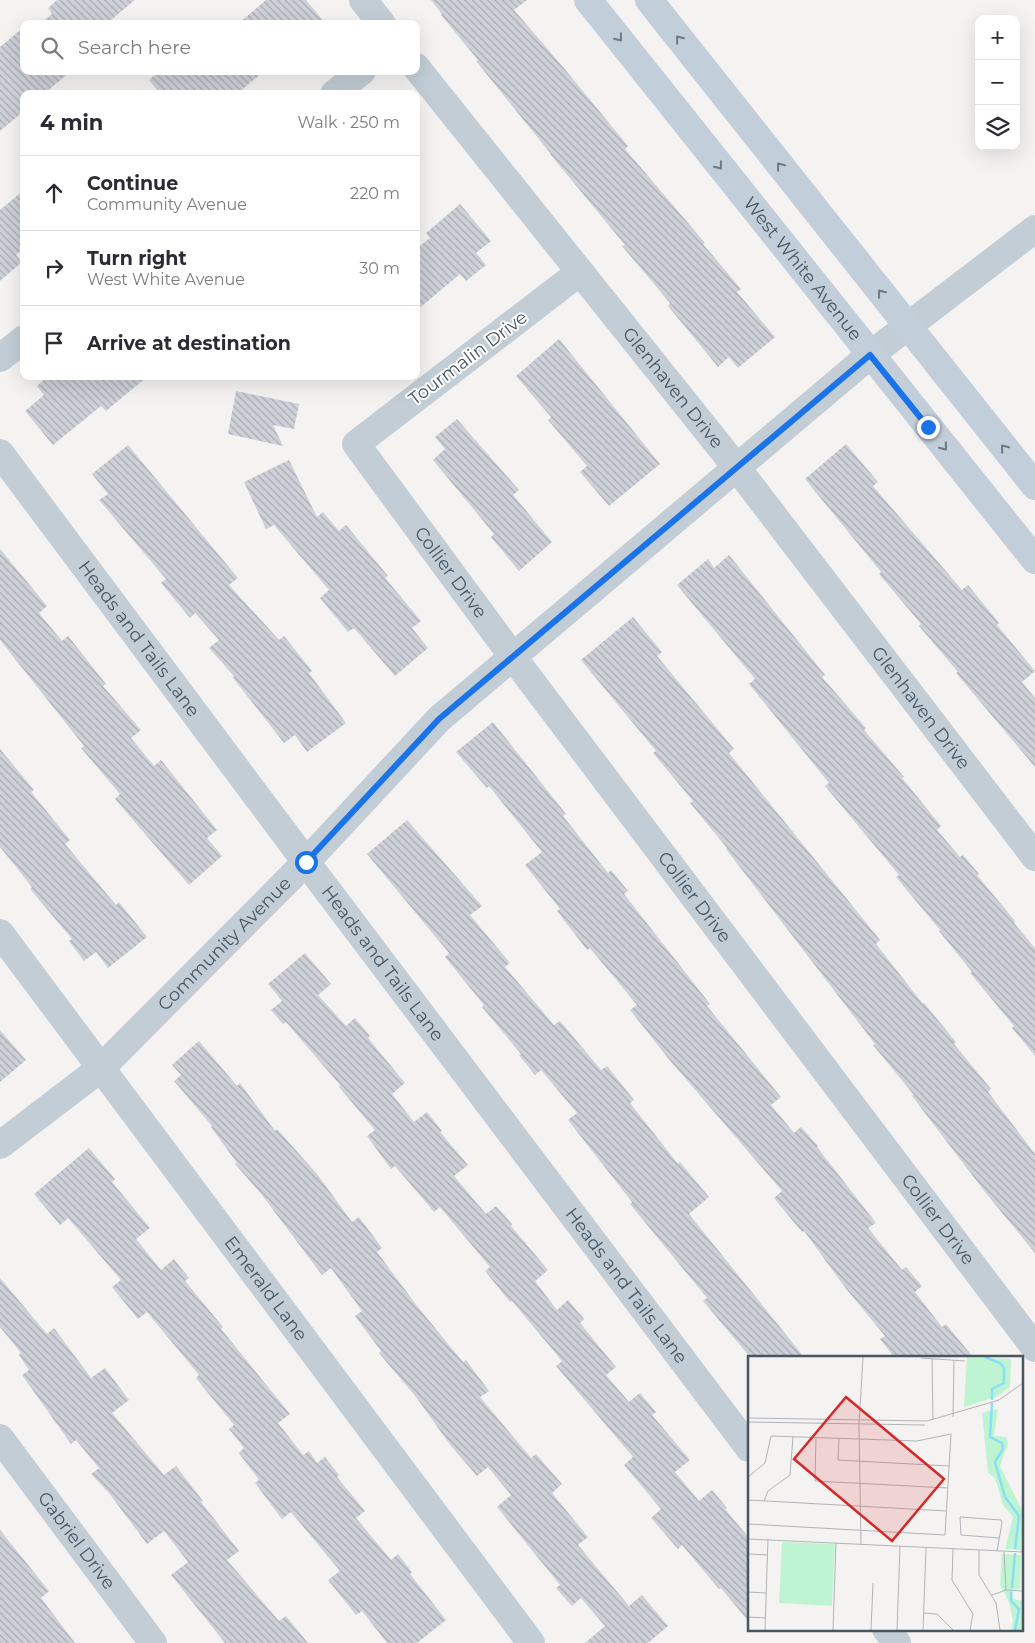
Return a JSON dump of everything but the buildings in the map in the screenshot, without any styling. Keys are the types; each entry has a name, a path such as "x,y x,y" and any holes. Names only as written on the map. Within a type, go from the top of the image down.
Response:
{"main road":[{"name":"West White Avenue","path":"588,0 1035,560"},
{"path":"649,0 1035,486"}],"street":[{"path":"363,0 379,20"},
{"name":"Glenhaven Drive","path":"420,72 737,468 1035,856"},
{"path":"339,90 357,75"},
{"name":"Community Avenue","path":"0,1145 101,1068 306,862 439,719 870,355 1035,229"},
{"name":"Tourmalin Drive","path":"356,444 580,272"},
{"path":"0,358 20,342"},
{"name":"Collier Drive","path":"356,444 513,657 1035,1348"},
{"name":"Heads and Tails Lane","path":"0,453 306,862 748,1447"},
{"name":"Emerald Lane","path":"0,934 531,1643"},
{"name":"Gabriel Drive","path":"0,1438 153,1643"},
{"path":"887,1630 897,1643"}],"route":[{"path":"306,862 439,719 870,355 928,427"}]}
